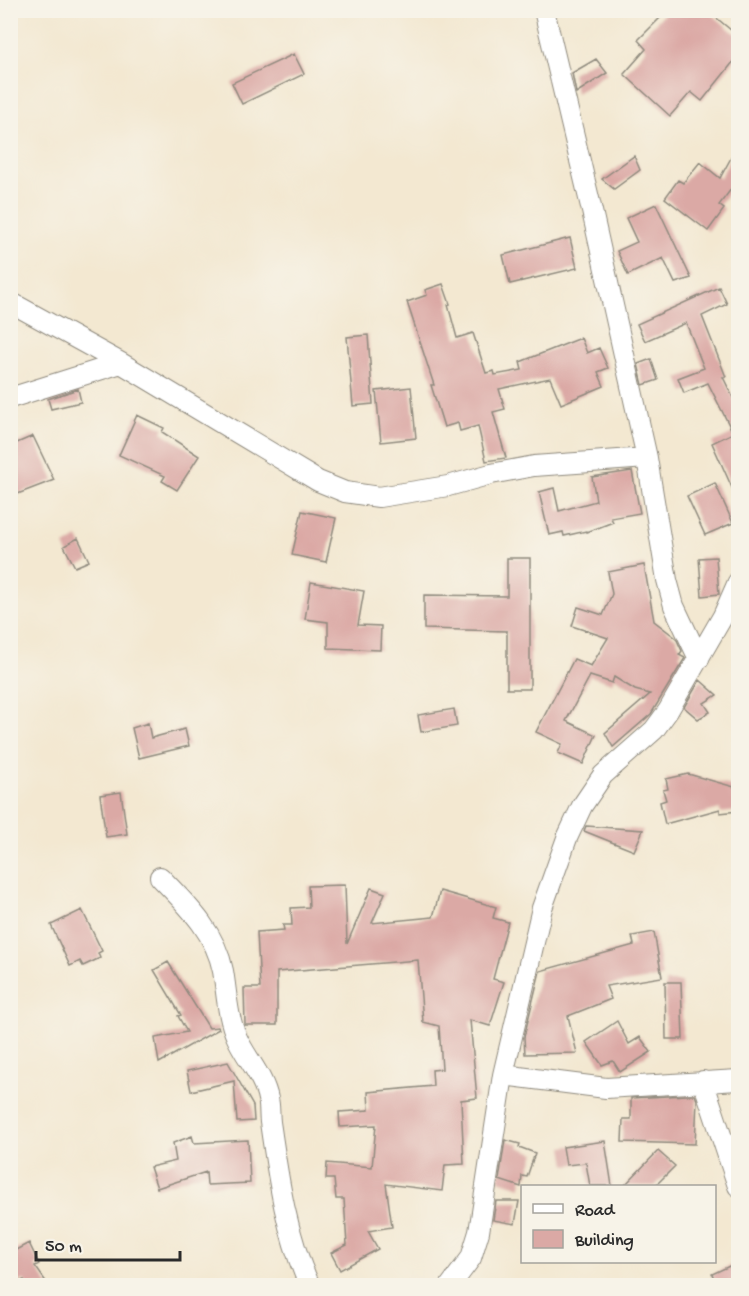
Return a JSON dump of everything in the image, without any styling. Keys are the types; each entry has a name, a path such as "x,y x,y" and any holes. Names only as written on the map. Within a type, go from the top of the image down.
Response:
{"street":[{"path":"544,10 648,458 674,606 699,659"},
{"path":"10,302 120,363 318,482 345,492 379,497 400,495 534,466 648,458"},
{"path":"10,398 120,363"},
{"path":"450,1286 471,1258 479,1232 504,1075 542,908 567,838 603,775 654,730 669,711 699,659 738,582"},
{"path":"160,877 195,913 218,950 228,1014 236,1037 268,1098 269,1119 287,1224 310,1286"},
{"path":"504,1075 606,1088 738,1080"},
{"path":"703,1081 738,1186"}],"building":[{"path":"668,10 707,10 738,36 738,56 702,101 691,92 670,116 624,74 646,49 638,40"},
{"path":"294,54 304,74 242,104 232,83"},
{"path":"596,59 607,73 576,93 572,73"},
{"path":"738,145 738,180 719,205 724,209 708,231 665,198 678,180 683,183 700,162 720,178"},
{"path":"634,156 640,170 614,189 602,179"},
{"path":"656,204 691,278 675,283 663,258 628,275 617,251 637,242 626,218"},
{"path":"570,238 577,268 510,284 503,255"},
{"path":"443,284 457,338 473,333 486,373 494,371 495,375 522,370 520,362 581,338 587,353 599,348 608,368 598,372 604,386 561,404 550,378 499,389 505,409 493,412 506,458 486,461 478,426 460,431 458,423 444,427 431,385 434,385 407,302 427,295 425,290"},
{"path":"719,287 727,304 702,316 726,377 723,377 738,408 738,501 712,443 733,433 708,383 684,393 678,378 704,368 686,323 645,341 637,324"},
{"path":"368,335 373,404 353,406 347,337"},
{"path":"651,359 658,380 643,385 638,364"},
{"path":"411,387 416,438 381,442 376,391"},
{"path":"78,389 81,402 51,409 48,399"},
{"path":"137,415 164,428 162,432 199,456 177,490 162,481 165,476 119,455"},
{"path":"33,436 54,480 10,497 10,446"},
{"path":"632,471 640,513 611,518 613,522 587,532 564,536 563,532 549,535 539,492 554,488 559,511 596,501 592,477"},
{"path":"715,483 733,523 705,535 687,496"},
{"path":"302,511 336,518 326,562 292,555"},
{"path":"78,538 89,561 75,567 64,546"},
{"path":"716,557 719,594 702,596 699,558"},
{"path":"507,558 530,558 530,689 507,689 507,631 424,629 424,595 507,596"},
{"path":"644,565 654,621 676,638 682,651 679,655 685,658 651,714 613,747 605,733 650,694 635,690 614,677 612,683 590,676 566,721 596,735 583,764 558,753 562,744 536,732 574,659 591,666 608,638 572,626 578,607 603,615 612,594 608,572"},
{"path":"311,582 364,591 358,625 381,626 380,650 328,648 328,622 305,619"},
{"path":"700,680 717,695 704,703 710,712 698,719 684,707"},
{"path":"454,709 457,726 421,732 418,715"},
{"path":"148,723 151,738 185,729 189,746 139,758 132,728"},
{"path":"688,774 738,788 738,811 720,813 720,809 665,824 660,802 666,800 663,790 668,789 666,779"},
{"path":"121,792 127,834 106,837 100,795"},
{"path":"586,826 643,830 634,851 584,831"},
{"path":"345,885 347,944 371,888 385,893 372,923 433,917 440,891 496,907 493,918 508,922 493,979 504,982 490,1026 470,1020 477,1098 461,1100 464,1164 445,1165 442,1191 386,1184 392,1227 368,1231 378,1249 340,1270 331,1253 347,1245 344,1199 336,1199 334,1179 326,1179 327,1163 372,1167 376,1125 340,1127 339,1112 369,1110 368,1092 433,1086 432,1070 442,1069 439,1026 423,1022 418,960 277,972 277,1025 245,1025 244,988 260,988 257,932 284,930 283,925 292,925 291,908 309,907 308,886"},
{"path":"82,910 102,951 98,953 100,958 83,966 80,961 70,966 51,925"},
{"path":"654,932 662,977 606,986 611,999 568,1016 577,1053 525,1054 524,1037 540,971 634,945 632,936"},
{"path":"168,962 209,1028 218,1027 219,1029 159,1063 155,1038 187,1032 178,1016 181,1015 154,970"},
{"path":"665,982 681,982 683,1039 666,1039"},
{"path":"617,1021 629,1044 640,1037 651,1052 620,1072 613,1061 602,1065 586,1042"},
{"path":"228,1062 253,1106 254,1121 237,1122 234,1081 191,1091 187,1071"},
{"path":"695,1095 697,1100 695,1144 622,1142 623,1119 631,1119 631,1098"},
{"path":"192,1136 194,1143 248,1140 250,1183 207,1185 206,1172 157,1188 150,1167 176,1161 173,1143"},
{"path":"505,1140 520,1144 519,1147 535,1153 527,1177 522,1176 521,1187 499,1180"},
{"path":"605,1141 612,1185 590,1185 586,1163 566,1165 563,1147"},
{"path":"658,1151 675,1166 656,1185 625,1185"},
{"path":"496,1201 519,1201 515,1224 493,1220"},
{"path":"29,1243 39,1264 35,1266 49,1286 28,1286 24,1280 10,1286 10,1253"},
{"path":"738,1262 738,1286 718,1286 712,1274"}]}
